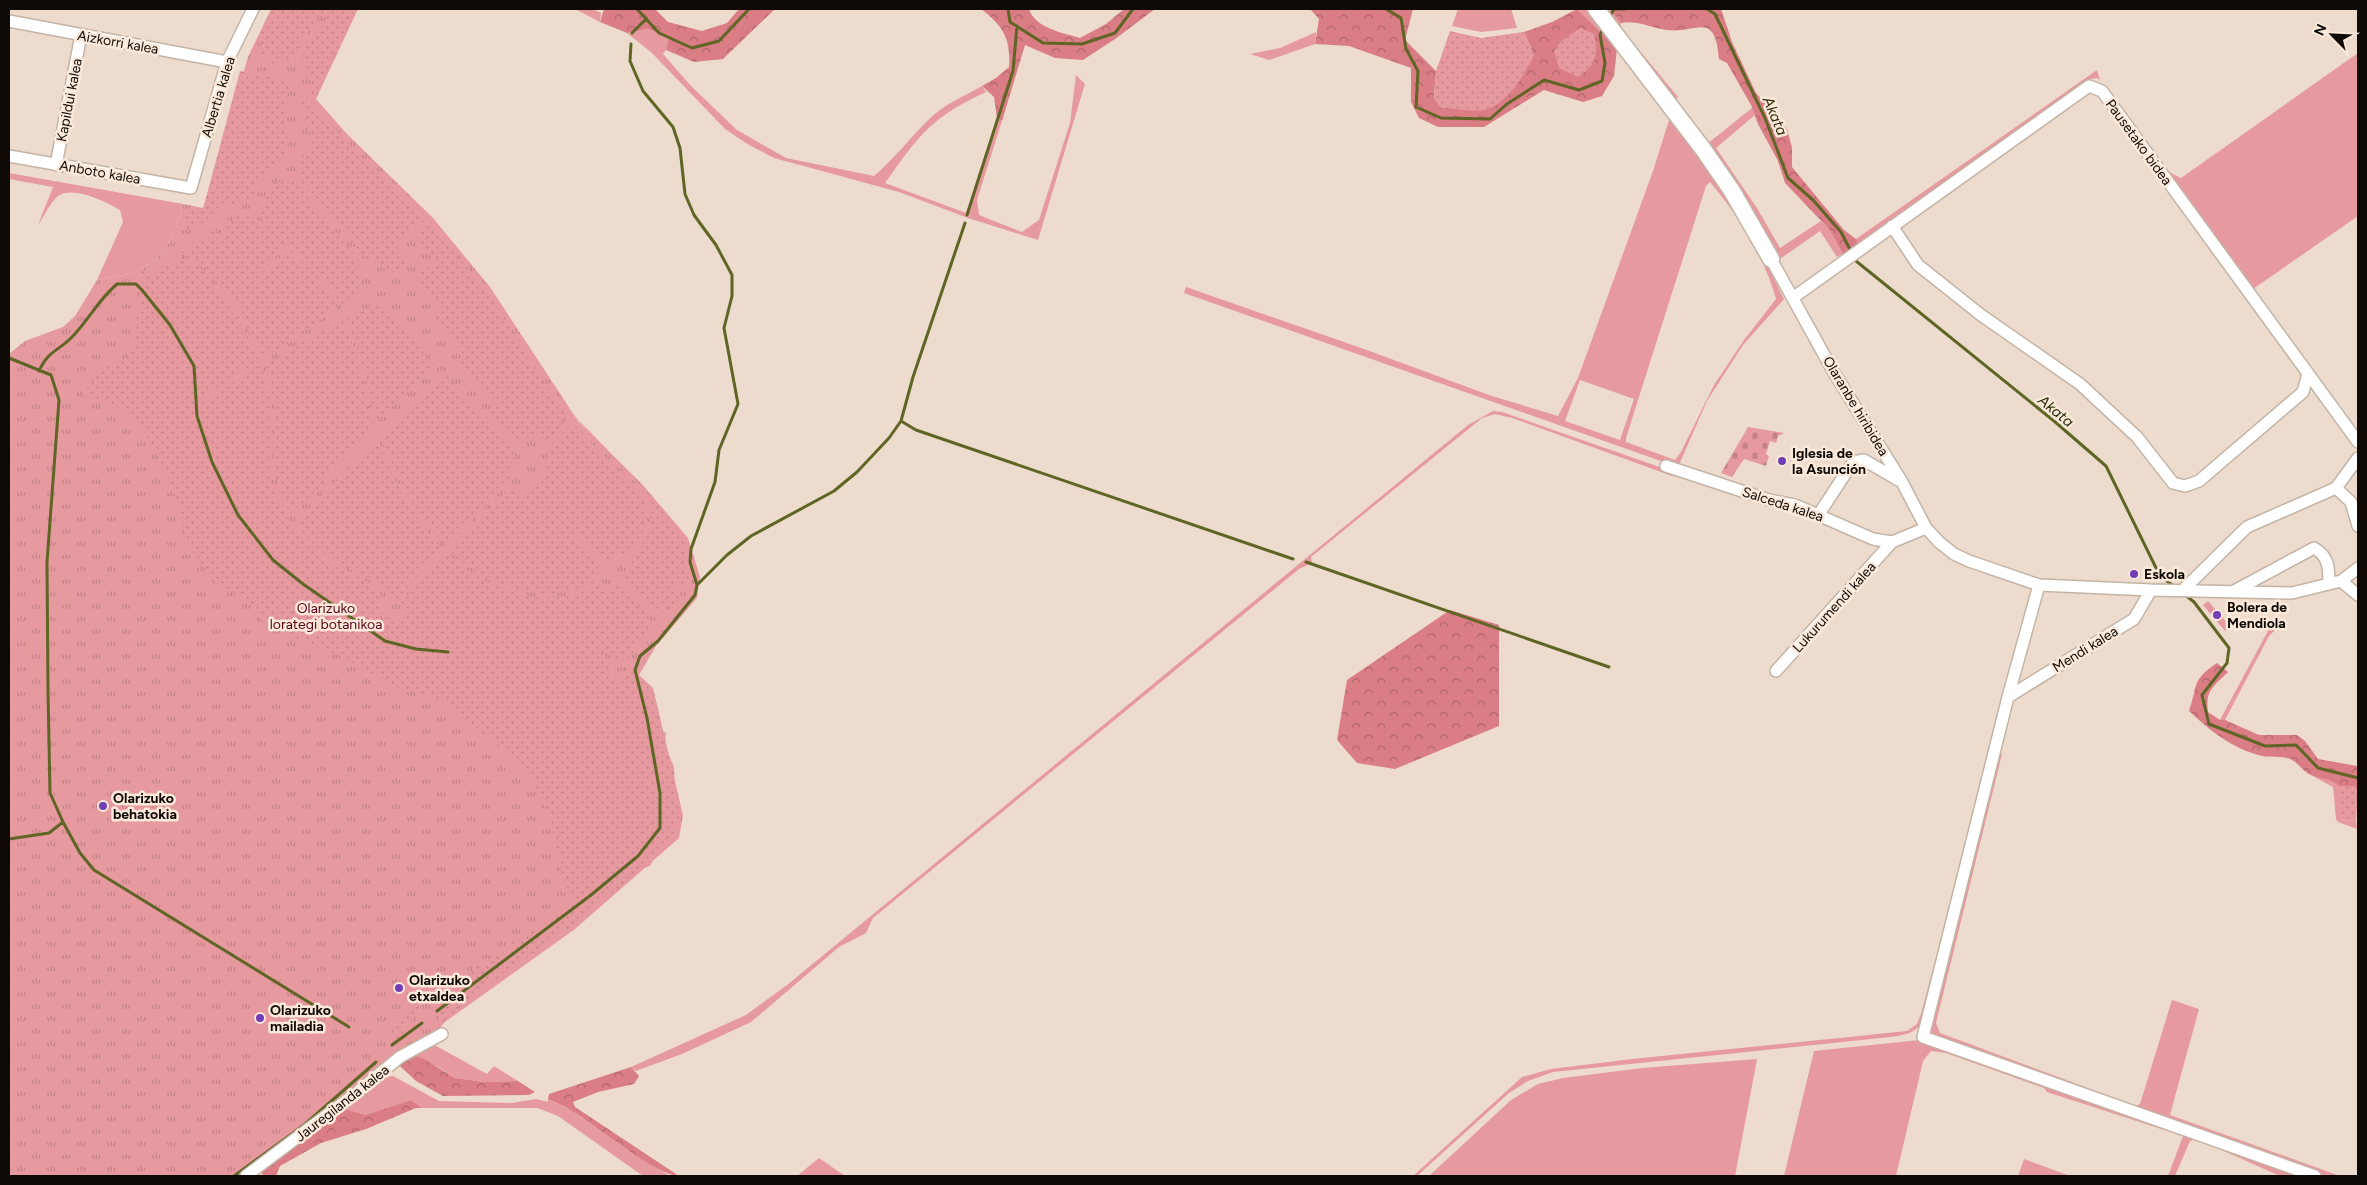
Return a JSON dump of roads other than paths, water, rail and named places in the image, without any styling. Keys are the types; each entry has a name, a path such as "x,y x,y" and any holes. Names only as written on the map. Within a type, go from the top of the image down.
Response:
{"street":[{"name":"Albertia kalea","path":"191,188 227,62 253,9"},
{"path":"1596,9 1704,149 1732,191 1772,259"},
{"name":"Aizkorri kalea","path":"9,20 227,62"},
{"name":"Kapildui kalea","path":"56,165 81,35"},
{"name":"Pausetako bidea","path":"1794,297 2089,86 2102,91 2358,442"},
{"name":"Anboto kalea","path":"9,156 191,188"},
{"path":"1892,226 1918,265 1981,315 2080,384 2137,437 2174,483 2185,486 2199,481 2303,392 2308,374"},
{"name":"Olaranbe hiribidea","path":"1772,259 1834,371 1902,482 1926,528 1954,554 2039,585 2292,593 2341,581"},
{"path":"2184,589 2246,527 2336,488 2358,458"},
{"path":"1818,514 1853,462 1864,460 1902,482"},
{"name":"Salceda kalea","path":"1666,466 1818,514 1873,540 1892,542"},
{"path":"2336,488 2351,502 2358,526"},
{"path":"1892,542 1926,528"},
{"name":"Lukurumendi kalea","path":"1776,671 1892,542"},
{"path":"2234,591 2314,548 2321,552 2330,567 2329,584"},
{"path":"2358,568 2341,581 2358,595"},
{"path":"2039,585 2008,698 1923,1037 2315,1176"},
{"name":"Mendi kalea","path":"2008,698 2134,619 2151,590"},
{"name":"Jauregilanda kalea","path":"246,1176 348,1100 400,1057 442,1034"}],"waterway":[{"path":"637,9 659,33 692,48 719,41 749,9"},
{"path":"1008,9 1010,22 1043,43 1082,44 1115,33 1133,9"},
{"path":"1386,9 1401,18 1406,49 1418,71 1416,107 1441,118 1490,119 1507,104 1544,80 1579,90 1602,81 1605,63 1600,35 1603,28"},
{"path":"1609,18 1614,9 1625,9"},
{"name":"Akata","path":"1707,9 1715,14 1765,118 1788,178 1813,200 1841,232 1856,261 2054,421 2106,466 2160,576 2175,587"},
{"path":"632,33 646,19"},
{"path":"967,215 1013,71 1017,26"},
{"path":"437,1011 591,895 638,856 660,828 660,793 647,718 635,670 640,656 658,641 695,595 697,585 690,562 691,549 715,482 719,450 738,404 724,328 732,296 732,275 716,245 694,215 685,194 680,148 673,127 643,91 630,61 631,44"},
{"path":"697,585 727,555 751,536 834,491 857,472 889,438 901,421 913,377 965,223"},
{"path":"39,371 46,359 71,338 117,284 136,284 170,325 194,366 197,416 212,462 238,515 273,560 303,584 385,641 416,649 448,652"},
{"path":"9,358 51,375 59,400 47,562 48,691 50,793 63,822"},
{"path":"901,421 916,430 1293,559"},
{"path":"1306,562 1609,667"},
{"name":"Akata","path":"2184,594 2194,602 2229,648 2227,663 2202,695 2209,724 2265,746 2296,745 2318,768 2358,778"},
{"path":"9,839 49,833 63,822 80,853 94,870 349,1027"},
{"path":"392,1045 422,1023"},
{"path":"234,1176 304,1125 376,1062"}],"place":[{"name":"Iglesia de la Asunción","path":"1782,461"},
{"name":"Eskola","path":"2134,574"},
{"name":"Bolera de Mendiola","path":"2217,615"},
{"name":"Olarizuko behatokia","path":"103,806"},
{"name":"Olarizuko etxaldea","path":"399,988"},
{"name":"Olarizuko mailadia","path":"260,1018"}],"park label":[{"name":"Olarizuko lorategi botanikoa","path":"326,616"}]}
